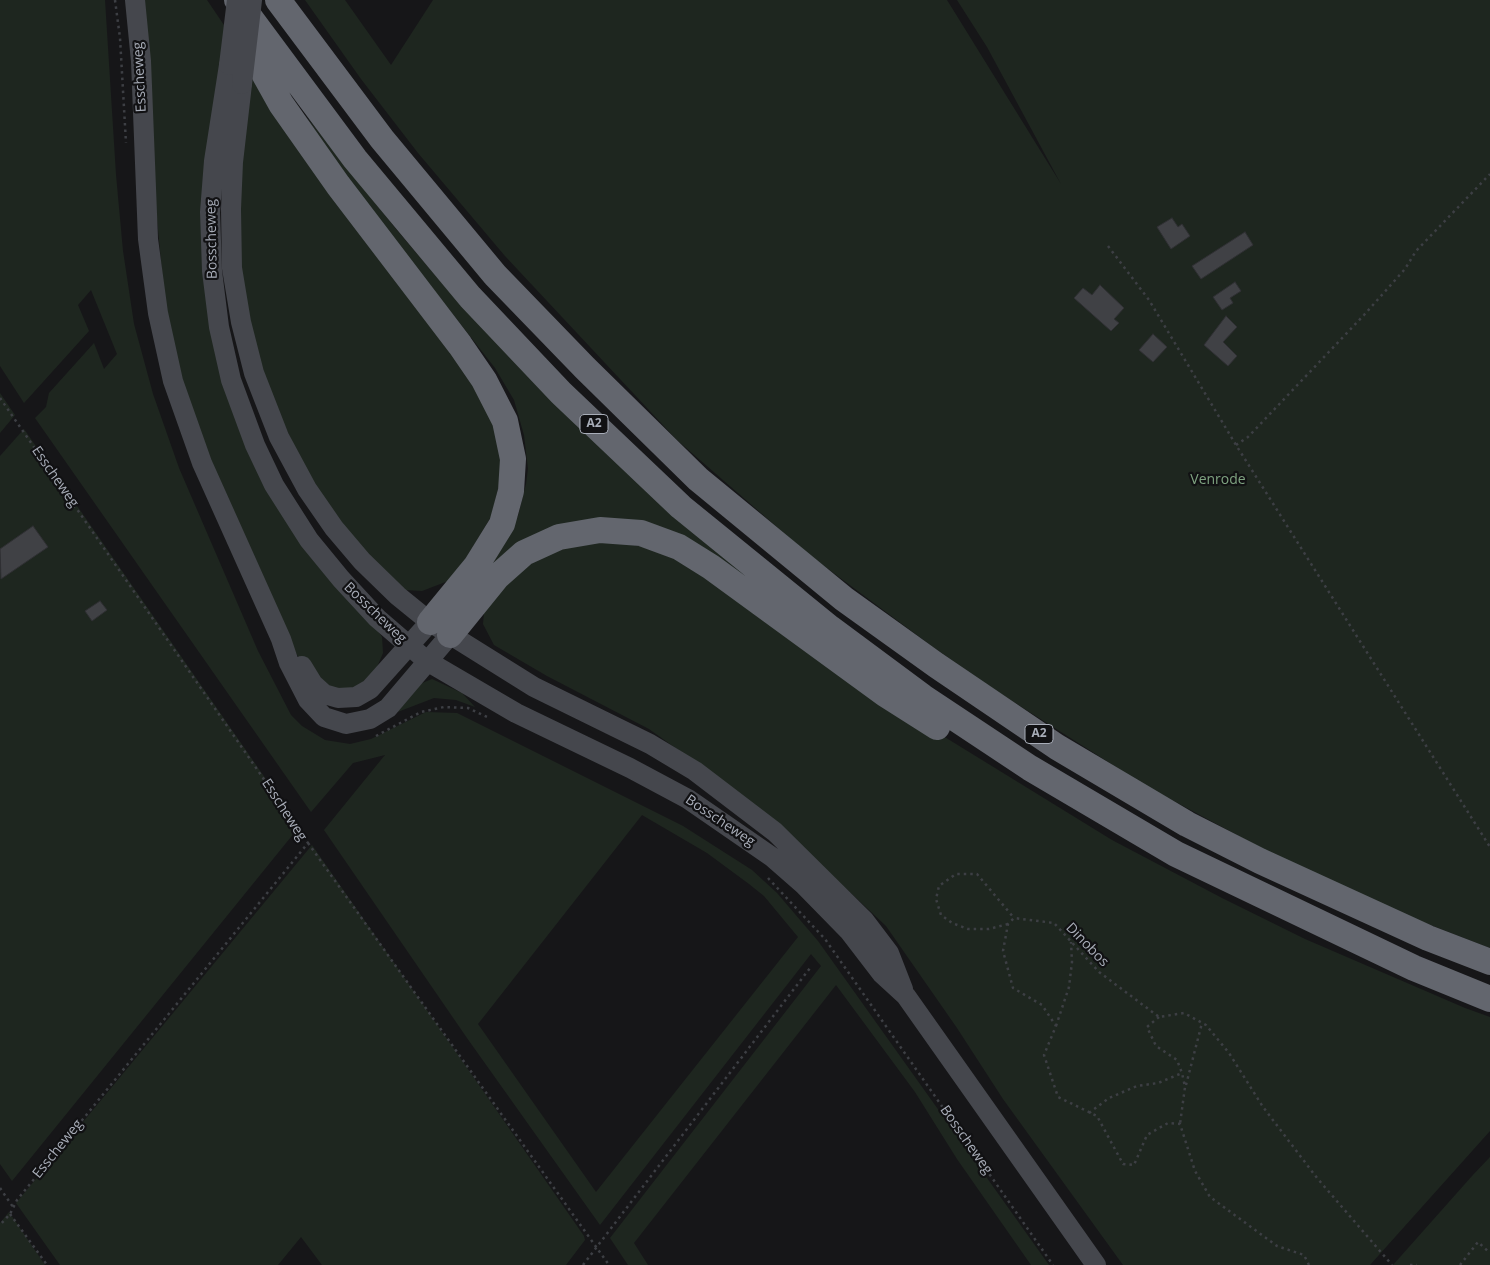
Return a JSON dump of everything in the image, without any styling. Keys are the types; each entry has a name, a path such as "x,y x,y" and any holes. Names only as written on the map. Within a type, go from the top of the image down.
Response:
{"highway":[{"path":"223,0 281,104 338,185 484,380 505,422 513,459 511,490 502,524 440,628"},
{"name":"A2","path":"237,0 355,160 425,246 561,393 681,507 830,628 923,697 1030,768 1176,854 1414,968 1490,999"},
{"name":"A2","path":"278,0 314,50 452,226 495,275 578,361 698,479 844,599 936,665 1057,747 1187,824 1260,861 1419,934 1490,962"},
{"name":"A2","path":"290,0 314,50"},
{"name":"A2","path":"440,628 524,553 559,537 600,530 641,533 678,547 711,567 885,694 970,748 1030,768"}],"main road":[{"name":"Esscheweg","path":"135,0 140,61 148,238 158,313 173,380 202,463 282,639 289,663 308,700 324,717 346,724 370,719 388,708 427,661 440,628"},
{"name":"Bosscheweg","path":"237,0 214,161 210,212 212,272 218,327 232,380 251,436 274,485 309,540 341,580 377,618 427,661 516,713 630,768 688,799 726,823 772,857 804,886 849,931 882,974 906,996 1096,1265"},
{"name":"Bosscheweg","path":"252,0 233,162 232,268 241,322 254,372 279,437 312,497 362,561 398,596 440,628 534,687 650,744 695,772 775,832 864,920 889,953 906,996"},
{"name":"Esscheweg","path":"282,639 298,659 313,684 324,694 338,698 356,697 370,689 409,646 440,628"}],"path":[{"path":"1236,445 1248,437 1364,315 1405,269 1416,251 1490,174"},
{"path":"1108,246 1149,300 1236,445 1490,847"},
{"name":"Esscheweg","path":"0,398 308,843 0,1225"},
{"path":"421,712 444,707 468,708 492,719"},
{"path":"308,843 609,1265"},
{"name":"Bosscheweg","path":"763,873 790,899 824,939 1053,1265"},
{"path":"956,874 977,874 1014,918 1008,924 989,929 968,929 952,923 941,915 936,899 939,886 956,874"},
{"name":"Dinobos","path":"1014,918 1054,924 1099,972 1159,1017"},
{"path":"1008,924 1003,951 1013,988 1042,1005 1056,1026"},
{"path":"1071,942 1072,962 1069,987 1044,1055 1058,1097 1097,1116 1123,1164 1134,1165 1147,1135 1168,1123 1180,1124"},
{"path":"583,1265 810,968"},
{"path":"1185,1087 1178,1060 1156,1046 1147,1027 1159,1017 1184,1013 1202,1023 1229,1053 1263,1107 1317,1178 1392,1265"},
{"path":"1202,1023 1185,1087 1180,1124 1194,1171 1210,1197 1277,1246 1304,1255 1309,1265"},
{"path":"1089,1113 1109,1098 1137,1086 1158,1083 1182,1073"},
{"path":"0,1188 13,1207"},
{"path":"10,1214 47,1265"},
{"path":"1460,1265 1478,1242 1490,1252"},
{"path":"1410,1265 1418,1265"}],"green space":[{"path":"0,0 105,0 116,175 123,251 134,324 153,394 179,468 258,651 291,715 302,726 325,740 350,744 371,739 426,712 457,713 683,826 752,870 777,893 818,941 1049,1265 1031,1265 957,1159 915,1092 836,985 634,1243 648,1265 628,1265 610,1238 821,966 811,954 600,1225 467,1038 324,830 385,755 353,763 311,812 35,418 46,407 49,393 94,343 104,369 117,354 91,290 78,305 89,331 24,403 0,366","holes":["642,815 707,853 764,896 798,937 596,1192 478,1024"]},
{"path":"141,0 207,0 226,28 207,184 240,425 382,637 383,653 377,667 360,690 341,696 301,662 285,633 233,518 179,375 166,313 149,135"},
{"name":"Venrode","path":"305,0 345,0 391,65 433,0 947,0 1061,184 987,47 957,0 1490,0 1490,948 1415,919 1265,850 1146,786 998,692 933,647 808,554 677,440 505,256 418,153 361,79"},
{"path":"250,63 478,373 507,453 491,517 466,558 448,581 422,591 405,590 366,554 309,479 258,367 235,231"},
{"path":"306,116 396,229 446,288 774,600 639,525 487,573 518,516 526,484 528,469 524,435 514,400 495,368 375,215 322,142"},
{"path":"0,393 15,415 0,433"},
{"path":"24,429 299,827 12,1181 0,1164 0,456"},
{"path":"603,539 671,552 943,736 1112,840 1305,939 1490,1017 1490,1131 1370,1265 1123,1265 1003,1099 957,1028 886,926 805,850 723,782 649,729 547,676 494,645 483,624 484,613 510,577 553,550"},
{"path":"432,679 462,693 475,707 456,700 434,698 395,713 415,686"},
{"path":"312,845 584,1236 585,1240 566,1265 322,1265 301,1237 278,1265 60,1265 16,1203"},
{"path":"1490,1157 1490,1265 1393,1265 1472,1176"},
{"path":"9,1212 45,1265 0,1265 0,1223"}],"building":[{"path":"1172,218 1178,227 1182,224 1190,236 1171,249 1157,227"},
{"path":"1245,232 1253,245 1201,279 1192,266"},
{"path":"1235,282 1241,291 1230,298 1233,303 1222,310 1213,297"},
{"path":"1100,285 1124,308 1114,319 1119,323 1111,331 1074,298 1083,288 1092,295"},
{"path":"1226,316 1237,327 1223,342 1237,356 1228,366 1204,345"},
{"path":"1153,334 1167,347 1153,362 1139,350"},
{"path":"33,526 48,547 1,579 0,549"},
{"path":"100,601 107,610 92,621 85,611"}]}
